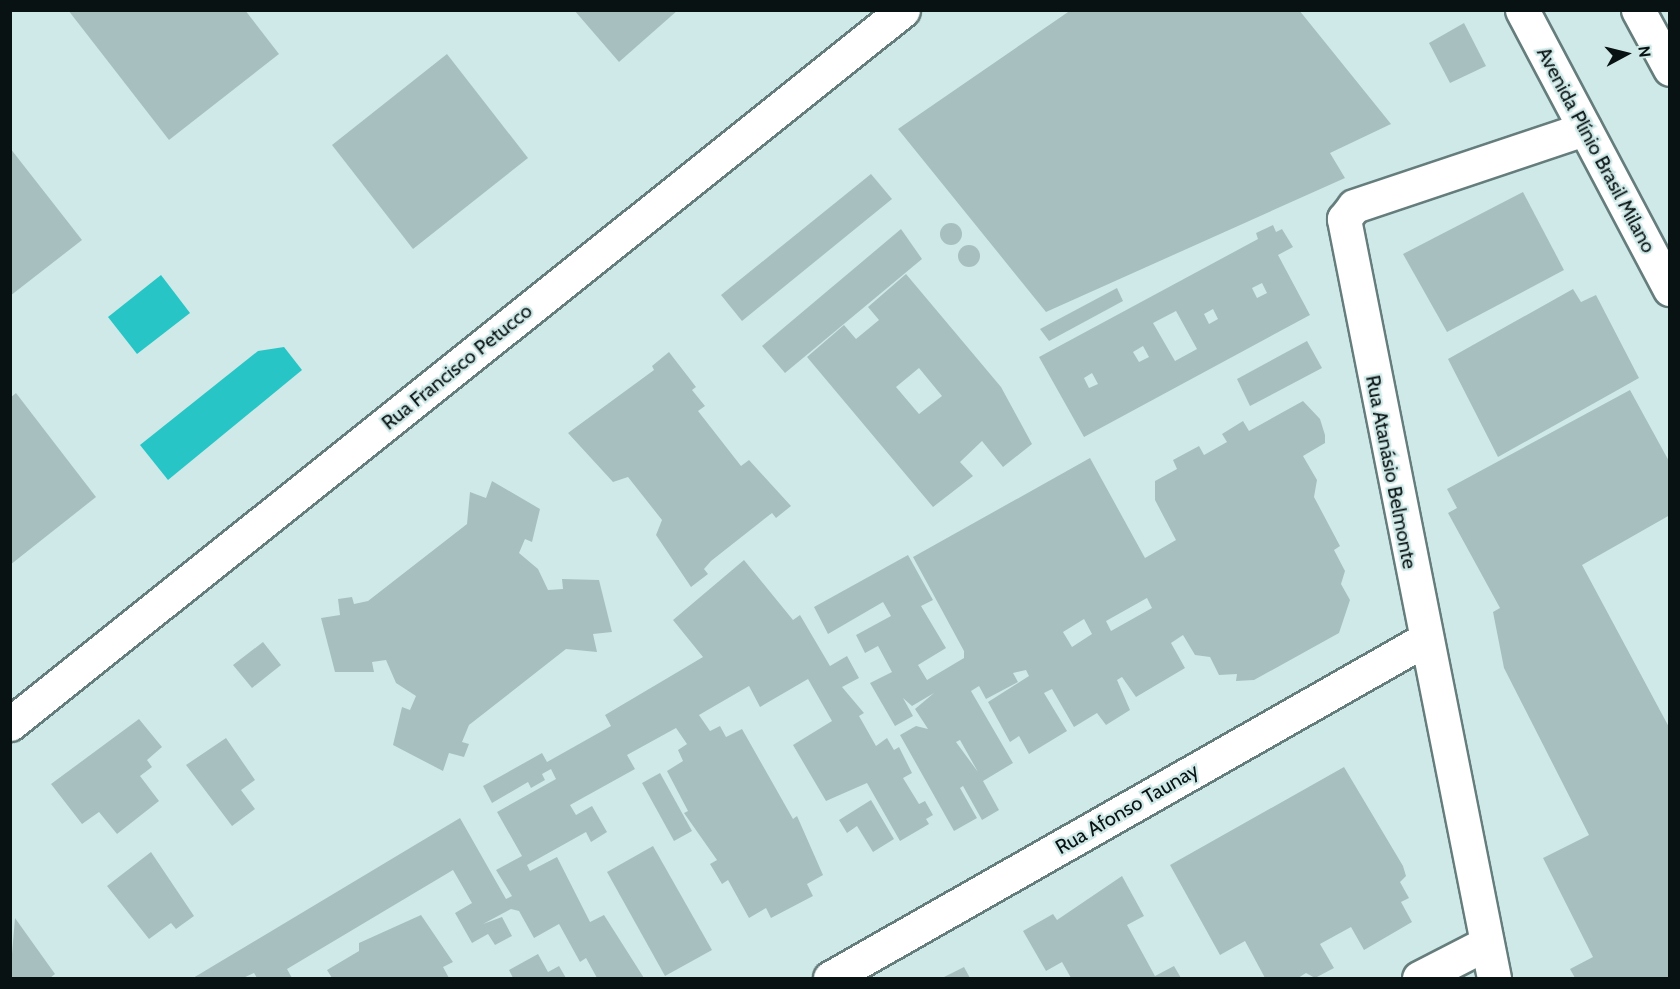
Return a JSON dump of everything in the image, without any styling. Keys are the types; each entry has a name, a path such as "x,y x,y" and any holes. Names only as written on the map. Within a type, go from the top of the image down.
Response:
{"street":[{"name":"Rua Francisco Petucco","path":"10,724 903,10"},
{"name":"Avenida Plínio Brasil Milano","path":"1522,10 1670,289"},
{"path":"1638,10 1670,69"},
{"name":"Rua Atanásio Belmonte","path":"1494,978 1424,640 1344,219 1354,206 1584,129"},
{"name":"Rua Afonso Taunay","path":"830,978 1424,640"},
{"path":"1419,978 1486,943"}],"water":[{"path":"161,275 190,313 137,354 108,317"},
{"path":"284,347 302,370 168,480 140,445 258,351"}],"building":[{"path":"68,10 245,10 279,54 169,140"},
{"path":"574,10 678,10 619,62"},
{"path":"1071,10 1299,10 1391,124 1330,153 1345,178 1046,312 898,129"},
{"path":"1464,23 1486,66 1450,83 1429,43"},
{"path":"447,54 528,158 413,249 332,145"},
{"path":"10,148 82,240 10,296"},
{"path":"871,174 892,199 742,321 721,295"},
{"path":"1523,192 1564,270 1447,332 1403,254"},
{"path":"951,223 959,226 962,234 959,242 951,245 943,242 940,234 943,226"},
{"path":"1273,225 1276,232 1282,229 1293,247 1278,255 1310,315 1084,437 1039,357 1258,239 1256,233","holes":["1262,283 1267,293 1257,298 1252,288","1213,309 1218,319 1209,324 1204,314","1176,311 1197,349 1175,361 1153,323","1143,346 1149,357 1139,362 1133,352","1092,373 1098,384 1089,388 1084,378"]},
{"path":"901,229 922,259 785,373 762,346"},
{"path":"969,245 977,248 980,256 977,264 969,267 961,264 958,256 961,248"},
{"path":"906,274 1001,387 1032,444 1003,467 982,441 960,462 973,476 933,507 807,357 844,325 856,339 879,320 868,307","holes":["919,368 942,396 919,414 896,387"]},
{"path":"1117,288 1123,301 1049,341 1040,329"},
{"path":"1573,289 1581,302 1596,295 1639,378 1498,457 1448,359"},
{"path":"1307,341 1322,368 1250,406 1237,379"},
{"path":"669,352 696,387 692,390 705,406 698,411 741,466 749,460 791,506 776,518 772,513 711,561 704,569 708,574 691,587 656,535 662,520 628,477 613,482 568,433 654,370 652,366"},
{"path":"1630,390 1670,463 1670,515 1582,565 1670,729 1670,978 1575,978 1570,969 1593,957 1543,858 1589,835 1504,668 1493,612 1500,608 1448,513 1457,508 1447,489"},
{"path":"16,393 96,497 10,565 10,398"},
{"path":"1303,401 1320,419 1325,443 1303,456 1317,480 1314,497 1340,546 1334,550 1345,571 1341,584 1350,600 1339,633 1254,680 1236,681 1237,674 1219,675 1210,657 1195,655 1183,635 1171,643 1185,668 1136,697 1122,677 1117,680 1130,710 1106,725 1097,713 1074,727 1052,689 1044,693 1067,731 1029,754 1019,736 1010,742 988,702 1029,676 1026,670 1013,673 1018,682 986,699 979,686 971,691 1013,763 983,781 999,810 982,820 963,786 960,788 977,818 954,831 900,735 916,726 928,729 915,709 934,693 912,706 903,698 913,716 895,726 870,683 892,672 878,646 865,653 856,635 891,616 883,602 828,634 814,607 908,555 933,600 921,606 946,648 918,665 927,680 964,658 964,651 913,557 1090,458 1145,558 1176,540 1155,500 1155,481 1177,469 1173,460 1199,446 1204,455 1227,442 1222,434 1243,421 1249,431","holes":["1147,598 1152,608 1111,631 1106,621","1084,619 1092,634 1072,647 1063,632","960,740 978,772 956,742"]},
{"path":"492,481 540,509 532,542 525,539 519,553 538,569 548,590 563,589 562,579 599,580 612,632 593,634 597,652 566,649 469,725 462,742 469,744 464,757 449,753 443,771 393,745 402,707 410,710 416,696 396,683 386,660 372,662 374,672 335,672 321,618 340,615 338,599 352,597 354,604 368,601 467,524 470,492 486,498"},
{"path":"744,560 793,620 800,615 830,666 847,656 859,678 842,687 864,713 859,716 876,746 887,738 894,750 899,747 912,773 903,778 919,804 925,801 933,815 926,819 929,824 900,841 867,783 826,801 793,745 832,721 808,679 760,707 749,686 699,715 710,731 720,726 726,737 742,729 793,819 797,816 823,875 807,884 813,896 771,918 766,908 749,918 728,880 722,884 710,864 717,860 684,813 688,811 667,771 683,761 678,750 687,744 676,728 627,755 635,769 570,805 576,815 592,806 607,832 591,842 586,832 527,865 530,871 557,857 590,922 604,915 644,978 597,978 586,958 580,962 559,924 534,938 519,911 511,909 483,924 502,917 512,936 495,945 488,934 472,943 455,913 472,903 453,870 287,969 292,978 257,978 254,973 243,978 193,978 460,818 506,899 512,896 496,870 522,856 497,812 556,779 551,769 542,774 545,780 531,788 528,782 492,803 483,786 542,753 547,762 611,726 605,715 703,657 673,620"},
{"path":"263,642 281,665 252,688 233,665"},
{"path":"139,719 162,747 147,760 152,767 140,776 159,801 117,834 99,812 82,824 51,784"},
{"path":"226,738 255,780 241,790 255,809 232,826 186,765"},
{"path":"1344,767 1403,866 1406,876 1400,882 1409,898 1401,902 1412,922 1364,950 1351,927 1320,944 1334,968 1315,978 1306,973 1298,978 1265,978 1245,941 1220,955 1170,865"},
{"path":"660,773 692,831 674,841 642,783"},
{"path":"871,800 894,839 873,852 857,826 847,833 839,820"},
{"path":"653,846 712,950 665,976 607,872"},
{"path":"151,852 194,916 176,929 171,923 149,939 107,886"},
{"path":"1122,876 1144,916 1127,925 1155,976 1174,966 1181,978 1071,978 1062,962 1046,971 1023,931 1053,914 1057,920"},
{"path":"421,915 453,962 443,967 449,978 332,978 327,970 359,951 359,943"},
{"path":"15,918 55,974 50,978 10,978"},
{"path":"538,954 548,972 559,966 566,978 513,978 509,970"},
{"path":"964,967 970,978 942,978"}]}
